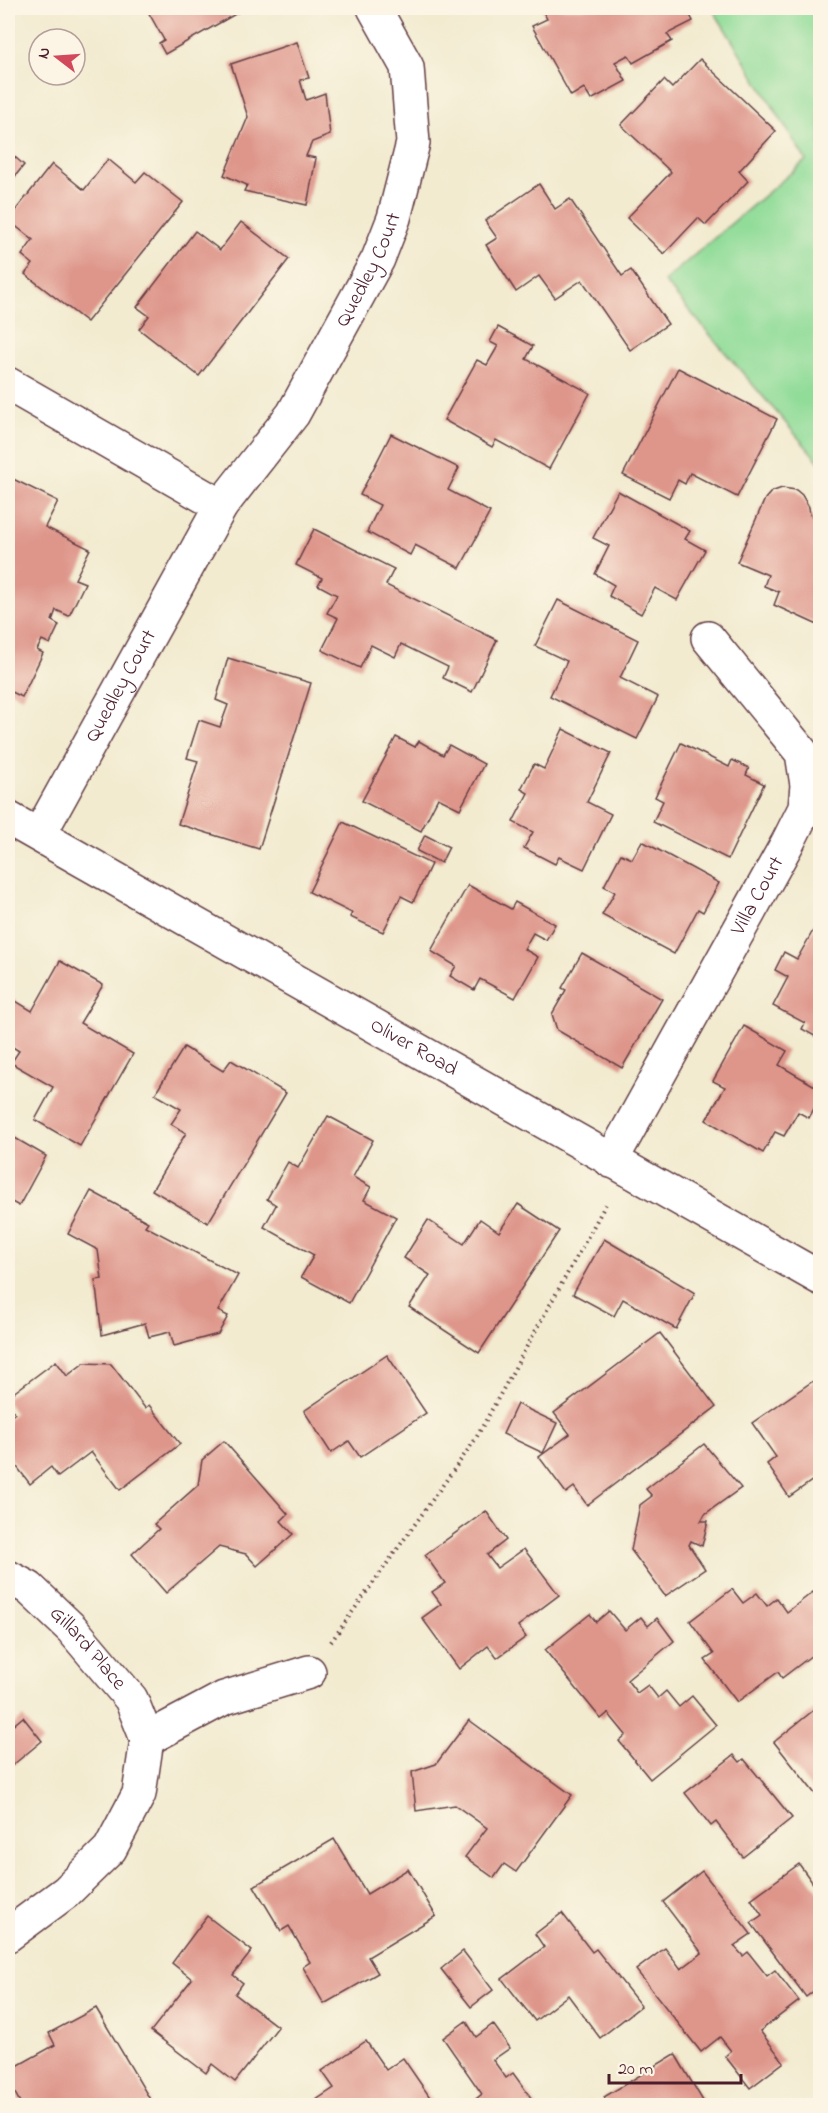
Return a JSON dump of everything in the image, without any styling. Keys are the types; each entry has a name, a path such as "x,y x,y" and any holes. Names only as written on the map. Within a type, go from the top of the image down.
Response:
{"street":[{"name":"Quedley Court","path":"39,835 221,506 293,414 378,259 394,218 413,143 407,67 374,8"},
{"path":"8,384 221,506"},
{"name":"Villa Court","path":"619,1164 805,808 807,785 802,753 708,638"},
{"name":"Oliver Road","path":"8,818 820,1278"},
{"name":"Gillard Place","path":"8,1577 28,1588 72,1629 131,1699 147,1739 140,1794 110,1849 66,1892 8,1935"},
{"path":"147,1739 224,1698 309,1672"}],"path":[{"path":"309,1672 475,1440 619,1164"}],"green space":[{"path":"712,8 820,8 820,463 664,281 806,160"}],"building":[{"path":"146,8 246,8 165,54 159,43 164,40"},
{"path":"541,8 686,8 693,21 667,34 672,41 633,63 628,55 615,62 626,81 591,100 584,88 571,96 532,26 547,19"},
{"path":"297,42 309,78 300,80 306,100 325,93 330,135 312,142 306,156 316,158 307,205 244,191 247,185 224,175 248,117 231,64"},
{"path":"700,59 776,131 739,171 748,181 706,225 698,218 664,254 627,218 671,172 621,125 664,80 672,88"},
{"path":"8,151 24,165 8,185"},
{"path":"108,159 136,182 145,172 183,202 87,322 25,274 33,264 22,255 33,240 8,220 52,164 84,190"},
{"path":"539,184 555,209 570,199 622,276 631,270 668,324 630,350 582,280 555,298 539,276 516,292 486,245 497,238 485,221"},
{"path":"241,222 289,259 199,376 139,329 149,316 137,307 195,231 220,250"},
{"path":"498,327 533,346 526,359 590,393 549,469 496,440 492,447 444,420 477,360 487,365 498,346 490,342"},
{"path":"678,368 777,419 737,497 690,473 685,484 678,480 669,498 623,475"},
{"path":"391,434 459,468 448,490 490,512 460,568 415,545 410,555 367,532 380,505 360,495"},
{"path":"9,477 58,501 45,527 90,549 75,579 85,583 69,616 56,610 52,621 59,625 50,644 42,640 37,650 43,653 22,697 8,690"},
{"path":"782,488 796,490 809,507 810,515 820,519 820,626 774,605 779,592 764,586 768,575 737,562 765,499 771,492"},
{"path":"618,491 690,531 685,539 705,550 677,600 655,588 641,614 609,596 614,585 595,574 609,546 593,538"},
{"path":"314,529 394,569 386,585 497,640 472,692 443,678 448,667 401,644 395,657 371,645 360,668 322,650 338,618 327,613 337,595 318,585 322,578 296,565"},
{"path":"558,600 638,640 620,678 658,697 637,739 550,696 567,661 535,646"},
{"path":"228,658 311,683 259,849 178,824 198,761 187,758 199,720 220,727 228,705 216,700"},
{"path":"563,729 611,753 587,802 611,814 584,869 559,857 555,864 524,848 533,832 513,822 528,793 521,789 534,764 544,769"},
{"path":"396,737 415,747 419,741 443,755 449,745 484,764 460,809 438,798 421,831 362,801"},
{"path":"681,743 729,767 732,760 749,768 746,775 764,784 728,859 653,822 663,801 655,797"},
{"path":"343,822 431,864 413,902 401,896 383,932 350,917 352,913 309,892"},
{"path":"425,835 449,847 441,863 417,851"},
{"path":"642,841 719,883 703,912 698,909 674,954 602,915 615,892 604,886 621,854 632,859"},
{"path":"468,885 511,909 515,902 555,924 546,940 533,933 524,949 538,957 515,998 480,979 474,990 450,976 456,966 431,951"},
{"path":"814,929 820,933 820,1039 802,1029 805,1023 773,1006 788,977 775,970 784,952 797,959"},
{"path":"582,953 662,999 622,1068 557,1030 552,1014 566,990 562,988"},
{"path":"60,961 103,985 80,1023 133,1054 80,1146 35,1120 53,1087 11,1063 19,1051 8,1044 8,1004 11,998 32,1011"},
{"path":"744,1026 787,1051 779,1065 820,1089 820,1097 809,1118 798,1112 784,1136 775,1132 763,1153 706,1120 725,1087 713,1081"},
{"path":"184,1047 223,1071 231,1060 286,1093 208,1223 152,1190 186,1133 171,1124 181,1109 155,1094"},
{"path":"328,1116 373,1140 353,1177 371,1187 364,1200 396,1217 349,1303 301,1277 314,1255 264,1227 276,1205 267,1199 288,1162 298,1168"},
{"path":"8,1134 46,1156 19,1206 8,1200"},
{"path":"91,1191 148,1222 145,1226 238,1275 218,1311 228,1316 218,1334 174,1346 170,1332 149,1337 145,1323 102,1335 95,1280 102,1279 98,1250 68,1234"},
{"path":"518,1204 559,1231 479,1353 409,1307 430,1275 404,1258 428,1220 464,1244 480,1219 499,1232"},
{"path":"604,1239 695,1293 676,1329 623,1299 614,1316 573,1294"},
{"path":"660,1333 716,1407 587,1505 574,1487 566,1493 539,1457 570,1434 554,1413"},
{"path":"387,1355 426,1413 360,1457 349,1441 331,1453 304,1411"},
{"path":"56,1361 67,1376 84,1363 111,1364 145,1408 149,1405 180,1444 120,1490 91,1452 58,1477 51,1467 30,1484 8,1455 8,1419 15,1413 8,1403 8,1397"},
{"path":"813,1381 820,1391 820,1475 789,1497 767,1464 776,1457 752,1423"},
{"path":"517,1404 557,1423 543,1453 503,1434"},
{"path":"224,1441 288,1514 281,1521 293,1534 257,1566 246,1554 219,1547 166,1593 132,1554 159,1529 154,1524 198,1485 202,1460"},
{"path":"704,1444 741,1488 705,1514 701,1521 708,1521 702,1546 691,1541 689,1545 705,1569 665,1596 631,1550 640,1505 652,1496 646,1489"},
{"path":"486,1511 506,1540 487,1555 497,1568 524,1549 559,1595 518,1626 526,1637 497,1658 488,1646 459,1669 422,1618 441,1604 432,1592 445,1583 425,1555"},
{"path":"732,1589 743,1603 757,1593 767,1606 777,1598 787,1612 813,1592 820,1602 820,1649 782,1678 778,1672 737,1702 705,1660 714,1654 690,1621"},
{"path":"609,1611 625,1630 641,1617 648,1626 657,1618 674,1641 627,1680 637,1693 648,1685 658,1698 666,1691 679,1707 692,1696 716,1725 650,1779 619,1741 626,1735 608,1713 601,1719 545,1650 590,1614 596,1622"},
{"path":"820,1705 820,1800 774,1742"},
{"path":"23,1717 42,1741 8,1769 8,1722 11,1727"},
{"path":"469,1720 572,1795 516,1872 504,1864 494,1878 465,1857 487,1828 455,1805 416,1811 412,1772 436,1764"},
{"path":"734,1755 740,1762 744,1759 792,1818 743,1857 716,1822 711,1826 685,1793"},
{"path":"334,1839 367,1894 408,1869 436,1916 368,1957 378,1973 324,2004 303,1967 310,1962 289,1926 281,1931 254,1886"},
{"path":"799,1864 820,1893 820,1986 806,1997 751,1923 762,1915 751,1899"},
{"path":"702,1871 751,1934 734,1946 743,1956 748,1952 767,1976 775,1970 799,2001 760,2031 784,2062 750,2088 725,2056 731,2051 720,2037 701,2052 636,1970 665,1948 681,1969 702,1953 663,1902"},
{"path":"562,1913 592,1952 596,1949 641,2006 600,2038 568,1995 535,2021 502,1979 544,1947 535,1934"},
{"path":"207,1916 252,1951 233,1975 243,1983 235,1994 278,2027 235,2082 212,2064 206,2073 151,2031 192,1979 172,1963"},
{"path":"463,1951 493,1990 471,2007 441,1969"},
{"path":"96,2008 151,2101 144,2106 22,2106 8,2080 8,2071 55,2045 49,2033"},
{"path":"466,2021 476,2037 493,2024 510,2048 493,2060 506,2078 513,2073 537,2106 467,2106 482,2094 443,2038"},
{"path":"366,2041 386,2070 403,2058 436,2106 311,2106 310,2104 334,2088 322,2071"},
{"path":"675,2054 706,2106 609,2106 604,2097"}]}
